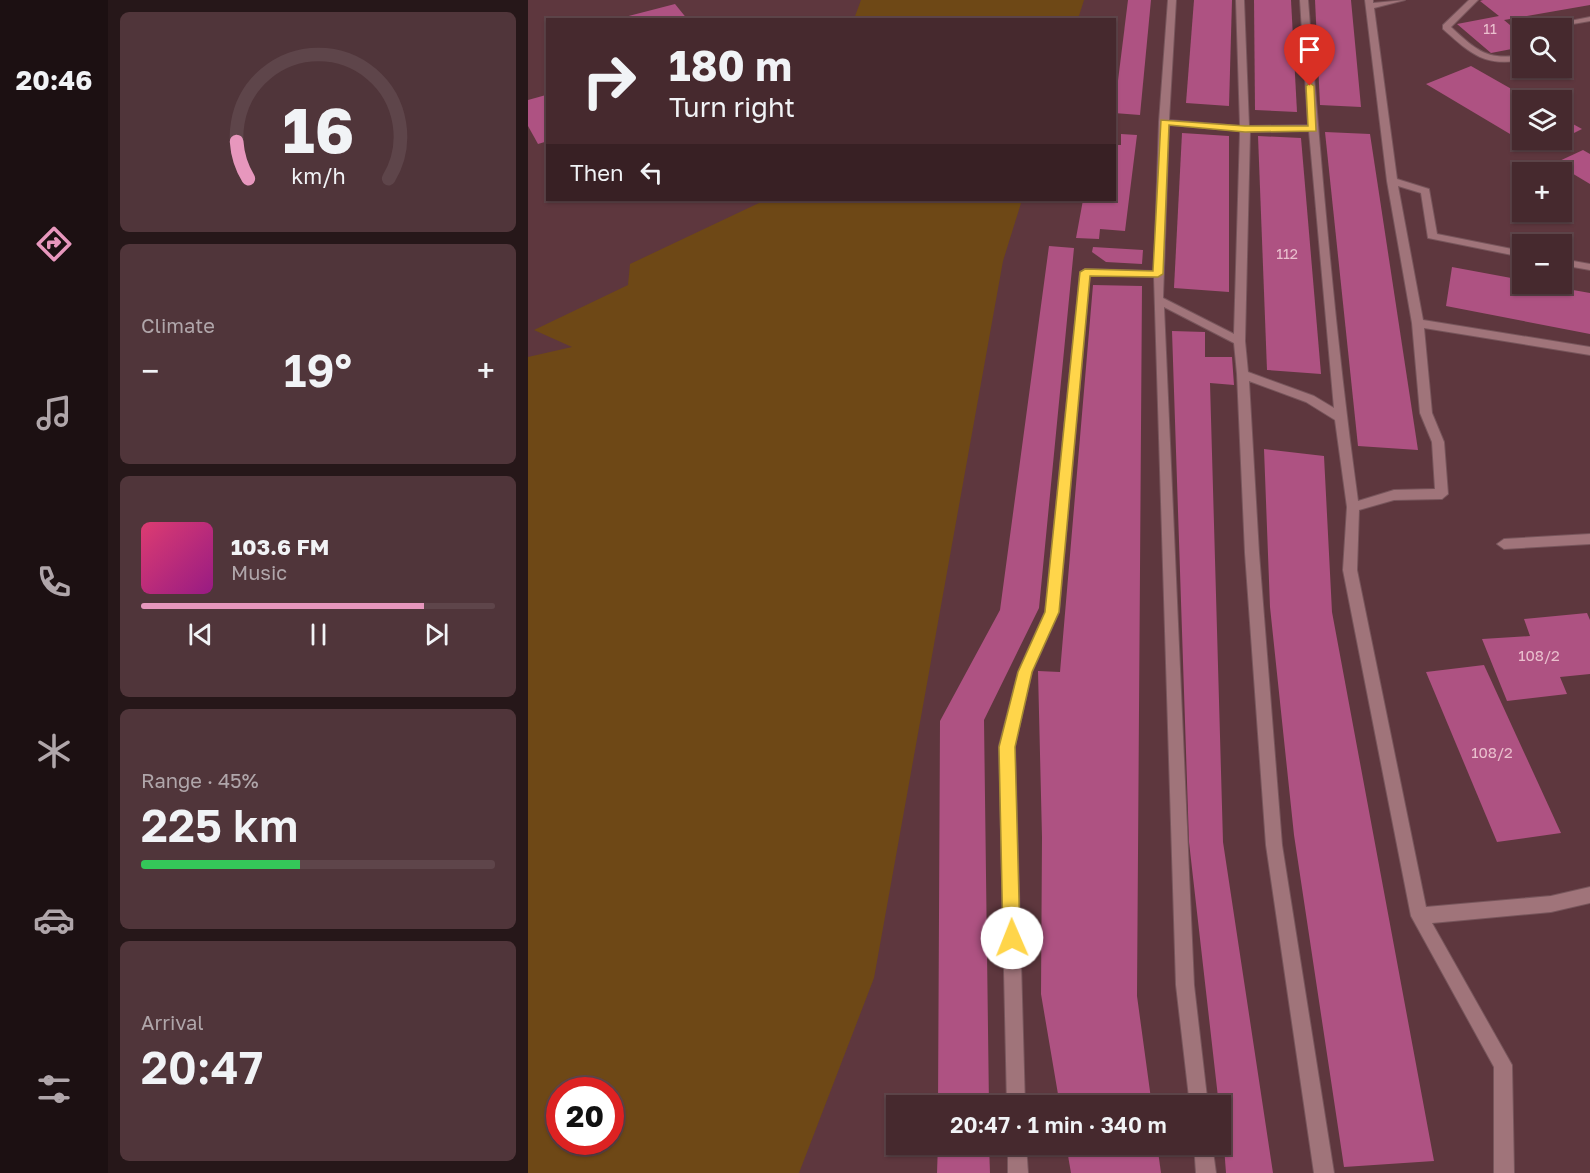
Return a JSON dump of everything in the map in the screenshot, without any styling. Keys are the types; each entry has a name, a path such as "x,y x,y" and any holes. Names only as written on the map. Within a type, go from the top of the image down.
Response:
{"lane":[{"path":"1172,0 1164,122 1158,300 1185,985 1198,1095"},
{"path":"1240,0 1245,129 1239,341 1243,374 1252,553 1274,845 1324,1173"},
{"path":"1304,0 1313,129 1341,417 1353,507 1350,570 1419,916 1503,1065 1504,1173"},
{"path":"1353,507 1394,495 1442,494 1438,442 1426,413 1418,323 1392,181 1370,3 1401,0"},
{"path":"1473,0 1446,27 1478,55 1502,62 1512,60"},
{"path":"1572,22 1590,19"},
{"path":"1164,122 1245,129 1313,129"},
{"path":"1392,181 1426,191 1432,236 1512,252"},
{"path":"1572,264 1590,267"},
{"path":"1016,1095 1007,747 1025,672 1052,612 1085,272 1158,274"},
{"path":"1158,300 1239,341"},
{"path":"1418,323 1590,351"},
{"path":"1243,374 1310,399 1341,417"},
{"path":"1504,544 1590,539"},
{"path":"1419,916 1551,904 1590,895"},
{"path":"1017,1155 1018,1173"},
{"path":"1204,1155 1206,1173"}],"shaded area":[{"path":"861,0 1084,0 1078,18 854,18"},
{"path":"760,201 1022,201 1003,261 874,978 799,1173 528,1173 528,357 572,347 534,330 628,285 630,264"}],"building":[{"path":"1128,0 1151,0 1140,115 1116,113"},
{"path":"1194,0 1232,0 1229,106 1186,103"},
{"path":"1254,0 1291,0 1297,112 1255,110"},
{"path":"1315,0 1351,0 1361,107 1320,105"},
{"path":"1590,0 1590,5 1504,20 1512,27 1512,49 1491,53 1457,24 1499,16 1480,1"},
{"path":"675,4 686,18 621,18"},
{"path":"1471,66 1513,90 1512,135 1426,84"},
{"path":"546,95 546,142 538,144 528,126 528,100"},
{"path":"1572,124 1582,129 1572,134"},
{"path":"1325,132 1370,134 1418,450 1358,446"},
{"path":"1182,133 1229,136 1229,292 1174,288"},
{"path":"1121,134 1137,135 1125,231 1100,229 1099,239 1076,238 1083,201 1116,201 1116,145 1121,145"},
{"path":"1258,136 1301,138 1321,374 1267,370"},
{"path":"1583,150 1590,154 1590,184 1572,173 1572,162 1557,162"},
{"path":"1049,246 1074,248 1039,608 984,720 989,1095 938,1095 940,721 1000,610"},
{"path":"1093,247 1143,250 1142,264 1106,262 1092,252"},
{"path":"1452,267 1512,278 1512,294 1572,294 1572,290 1590,293 1590,334 1446,306"},
{"path":"1093,285 1142,286 1137,996 1150,1095 1058,1095 1041,994 1042,837 1038,671 1060,672"},
{"path":"1172,331 1205,332 1205,357 1232,357 1234,385 1210,383 1223,842 1273,1173 1226,1173 1225,1155 1231,1155 1231,1095 1218,1095 1189,842"},
{"path":"1264,449 1324,456 1332,612 1434,1161 1344,1167 1294,835 1270,607"},
{"path":"1587,613 1590,620 1590,674 1560,677 1567,694 1507,701 1482,639 1530,636 1524,619"},
{"path":"1484,665 1561,833 1497,842 1426,672"},
{"path":"938,1155 989,1155 990,1173 937,1173"},
{"path":"1068,1155 1159,1155 1161,1173 1071,1173"}],"route":[{"path":"1012,938 1007,747 1025,672 1052,612 1085,272 1158,274 1164,122 1245,129 1313,129 1310,86"}]}
